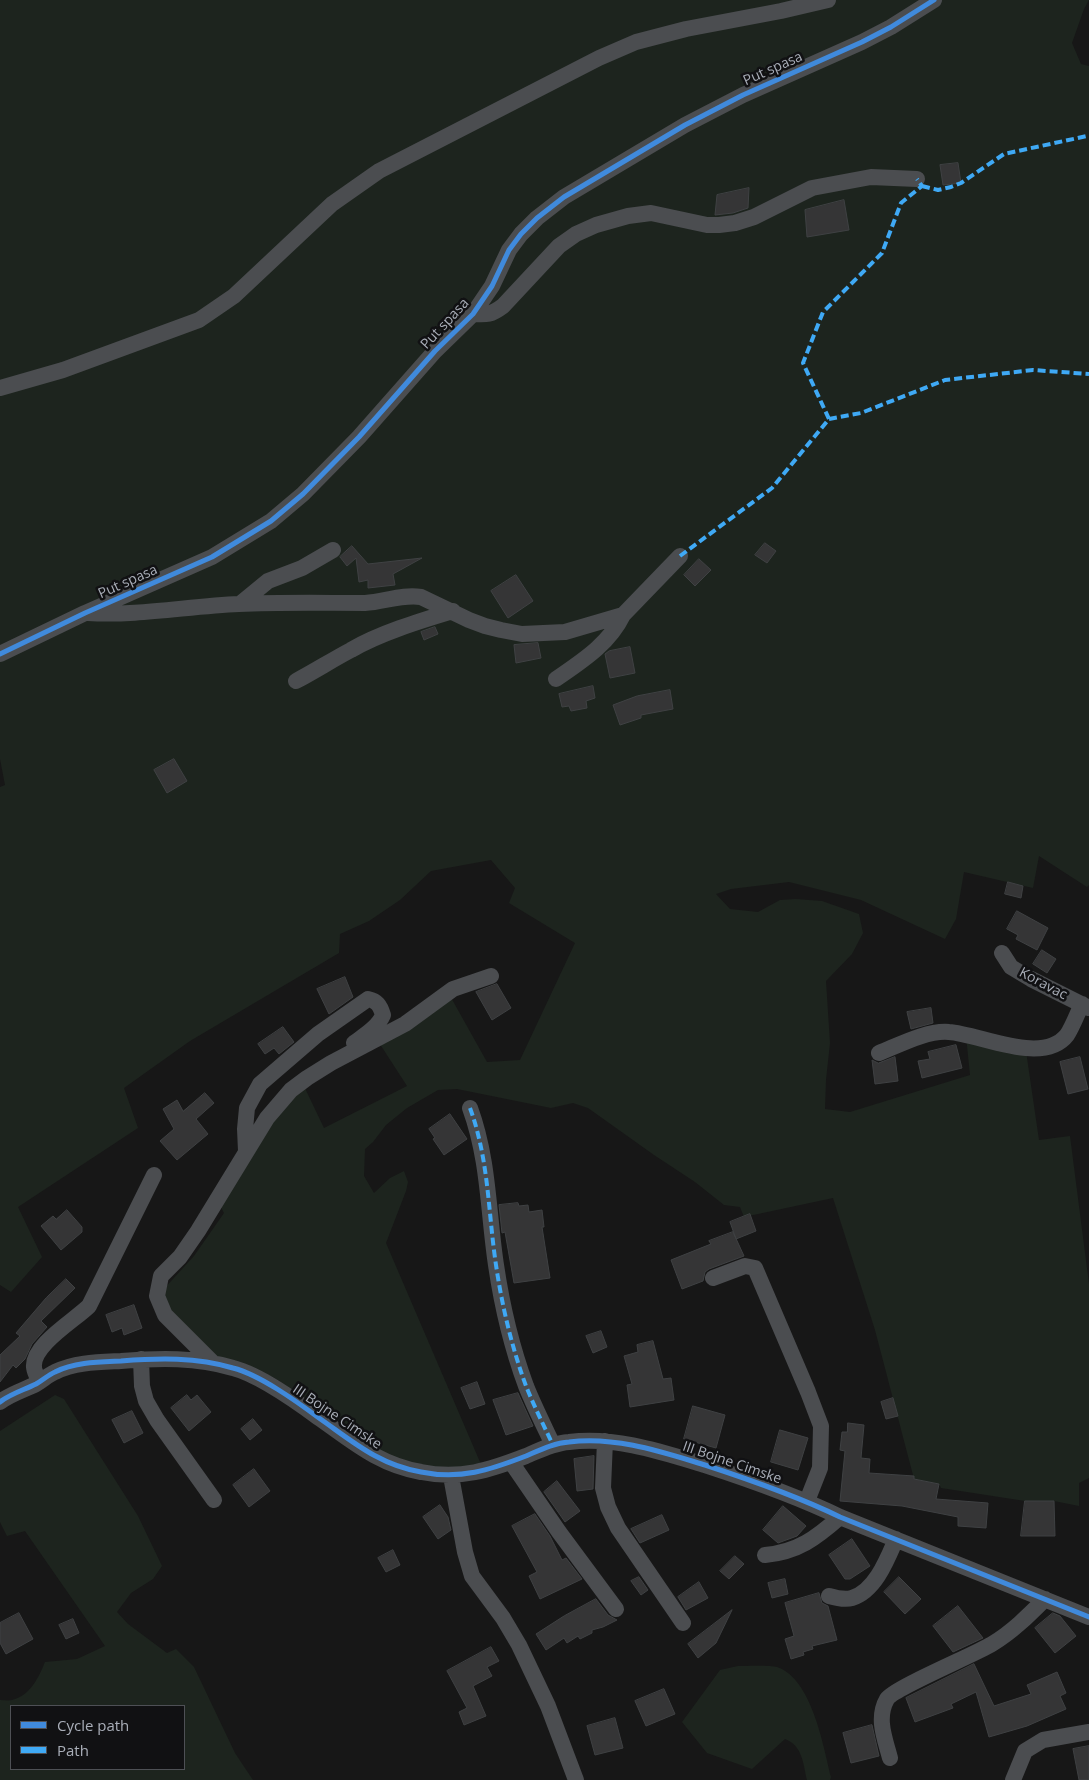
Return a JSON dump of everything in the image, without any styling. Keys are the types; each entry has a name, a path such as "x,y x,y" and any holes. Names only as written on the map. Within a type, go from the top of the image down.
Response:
{"street":[{"path":"0,388 64,370 199,320 234,296 332,204 355,186 396,162 599,58 658,35 828,0"},
{"name":"Put spasa","path":"0,654 85,613 212,557 271,521 303,494 359,437 435,351 473,314 492,286 510,250 521,234 537,218 564,198 686,126 743,95 862,42 934,0"},
{"path":"473,314 487,315 503,306 559,246 576,234 596,225 628,216 650,213 707,224 727,224 754,217 812,188 871,178 917,179"},
{"path":"240,604 268,581 302,568 333,550"},
{"path":"556,679 605,641 617,626 622,615 680,556"},
{"path":"85,613 114,615 240,604 376,602 402,596 413,596 421,597 485,626 522,634 566,632 622,615"},
{"path":"296,681 351,649 418,622 453,611"},
{"name":"Koravac","path":"1002,953 1011,967 1086,1006"},
{"path":"212,1363 165,1315 157,1296 161,1276 180,1257 198,1231 267,1118 291,1090 332,1063 405,1024 453,989 491,976"},
{"path":"246,1151 245,1129 247,1108 260,1084 318,1034 368,999 380,1005 383,1014 380,1021 332,1063"},
{"path":"879,1053 908,1041 949,1032 1009,1046 1024,1048 1048,1047 1059,1043 1067,1035 1086,1006"},
{"path":"470,1108 484,1154 496,1265 507,1322 525,1381 553,1445"},
{"path":"39,1382 34,1368 35,1358 51,1337 89,1306 154,1175"},
{"path":"713,1278 745,1266 755,1268 808,1392 821,1426 820,1468 808,1501"},
{"path":"141,1359 142,1386 146,1401 156,1420 214,1500"},
{"name":"III Bojne Cimske","path":"0,1402 56,1371 87,1363 141,1359 191,1359 235,1368 256,1378 379,1459 398,1467 422,1473 451,1476 476,1473 511,1462 553,1445 568,1442 605,1440 672,1455 734,1474 808,1501 840,1517 1089,1618"},
{"path":"605,1440 603,1488 608,1506 618,1528 683,1623"},
{"path":"511,1462 558,1532 616,1609"},
{"path":"451,1476 464,1552 472,1576 503,1618 519,1645 548,1706 576,1780"},
{"path":"765,1555 781,1554 798,1548 819,1535 840,1517"},
{"path":"829,1596 850,1598 860,1594 871,1584 888,1558 896,1539"},
{"path":"890,1758 881,1724 888,1697 993,1643 1021,1623 1045,1599"},
{"path":"1013,1780 1025,1751 1043,1740 1089,1732"}],"shaded area":[{"path":"0,0 1089,0 1072,43 1081,64 1089,66 1089,885 1087,887 1039,856 1033,888 964,872 956,919 945,939 861,900 789,882 731,889 716,894 730,909 758,912 780,900 796,899 822,901 859,914 863,933 852,954 826,981 830,1043 825,1109 850,1112 970,1075 966,1036 1026,1051 1039,1140 1070,1136 1089,1284 1089,1478 1079,1483 1079,1506 1054,1501 1025,1501 941,1488 939,1484 914,1479 875,1330 833,1198 744,1217 740,1207 724,1205 695,1182 588,1108 573,1103 551,1108 457,1089 438,1090 407,1108 386,1125 365,1149 364,1176 374,1193 390,1178 404,1171 408,1182 406,1191 386,1243 483,1469 445,1472 389,1459 330,1414 273,1377 211,1357 160,1303 162,1291 194,1256 224,1213 219,1203 245,1157 302,1082 324,1128 407,1086 376,1038 449,994 487,1062 520,1060 575,943 509,903 515,888 491,860 431,871 400,900 369,921 340,934 339,953 190,1041 124,1088 138,1128 18,1207 42,1257 11,1292 0,1285 0,787 5,785 0,759"},
{"path":"55,1395 64,1399 138,1516 162,1566 153,1579 131,1593 117,1612 128,1624 167,1653 176,1649 194,1667 235,1753 253,1780 0,1780 0,1700 18,1698 29,1690 37,1680 45,1662 77,1659 105,1646 25,1531 7,1536 0,1522 0,1431"},
{"path":"738,1666 777,1667 789,1674 799,1685 820,1731 831,1777 830,1780 807,1780 799,1751 791,1742 785,1739 752,1769 707,1753 682,1722 720,1670"}],"building":[{"path":"958,163 961,183 943,185 940,165"},
{"path":"749,188 748,208 733,213 715,215 717,195"},
{"path":"844,200 849,230 807,237 805,210"},
{"path":"765,543 776,551 767,563 755,555"},
{"path":"352,546 368,564 422,558 393,574 395,585 368,588 368,580 359,582 356,558 347,566 340,557"},
{"path":"699,559 711,570 695,586 684,575"},
{"path":"516,575 533,601 508,618 491,591"},
{"path":"435,627 438,634 424,640 421,632"},
{"path":"538,643 541,658 516,663 514,645"},
{"path":"630,647 635,673 610,678 605,654 609,651"},
{"path":"593,686 595,698 586,701 587,708 571,711 569,706 562,707 559,694"},
{"path":"670,690 673,709 641,715 641,718 620,725 613,705 637,696"},
{"path":"174,759 187,781 167,793 154,770"},
{"path":"1008,882 1023,886 1021,898 1005,894"},
{"path":"1017,911 1048,928 1037,950 1016,939 1018,935 1007,929"},
{"path":"1042,950 1056,959 1047,973 1033,964"},
{"path":"345,977 353,997 329,1014 317,989"},
{"path":"497,984 511,1008 492,1020 476,992"},
{"path":"931,1008 933,1023 911,1029 907,1012"},
{"path":"283,1027 294,1042 279,1054 274,1048 265,1054 258,1044"},
{"path":"956,1045 962,1068 922,1078 918,1061 930,1059 928,1052"},
{"path":"895,1057 898,1081 875,1084 872,1060 878,1063"},
{"path":"1080,1057 1088,1089 1068,1094 1060,1062"},
{"path":"205,1093 214,1103 196,1119 208,1134 177,1160 160,1141 174,1129 163,1109 177,1100 183,1111"},
{"path":"450,1114 467,1139 444,1155 433,1139 435,1138 429,1129"},
{"path":"518,1203 519,1206 528,1205 529,1212 542,1210 544,1227 542,1227 550,1278 514,1283 505,1232 502,1233 499,1205"},
{"path":"67,1210 82,1227 82,1232 61,1250 41,1226 53,1216 56,1219"},
{"path":"750,1214 756,1231 736,1239 730,1222"},
{"path":"733,1232 744,1256 709,1269 705,1272 703,1281 682,1289 671,1260 711,1244 709,1241"},
{"path":"66,1279 75,1288 41,1321 47,1327 32,1344 25,1359 16,1368 13,1365 0,1382 0,1355 20,1336 16,1333 46,1298"},
{"path":"134,1305 142,1328 124,1335 122,1328 112,1332 106,1315"},
{"path":"601,1331 607,1347 593,1353 586,1336"},
{"path":"653,1341 663,1379 671,1378 674,1400 630,1407 627,1385 632,1384 624,1356 638,1352 637,1345"},
{"path":"477,1382 485,1404 470,1409 461,1388"},
{"path":"518,1393 533,1426 506,1435 493,1400"},
{"path":"187,1395 191,1400 197,1395 211,1412 189,1431 171,1408"},
{"path":"893,1398 898,1416 886,1419 881,1402"},
{"path":"693,1406 725,1415 716,1448 684,1439"},
{"path":"132,1411 143,1433 124,1443 112,1420"},
{"path":"253,1419 262,1430 250,1440 241,1429"},
{"path":"848,1423 864,1425 861,1458 870,1459 869,1473 914,1476 914,1479 939,1484 936,1499 988,1503 986,1528 958,1526 958,1517 902,1506 840,1501 845,1451 840,1450 842,1432 847,1432"},
{"path":"780,1430 808,1438 798,1470 771,1462"},
{"path":"594,1456 593,1489 577,1491 574,1459"},
{"path":"254,1469 270,1491 249,1507 233,1485"},
{"path":"557,1481 580,1511 565,1522 544,1492"},
{"path":"1025,1501 1054,1501 1055,1536 1021,1536"},
{"path":"440,1505 448,1517 451,1530 438,1539 423,1517"},
{"path":"783,1506 806,1526 797,1536 778,1543 763,1530"},
{"path":"535,1514 550,1536 562,1560 566,1558 582,1579 540,1599 529,1576 537,1572 512,1526"},
{"path":"662,1515 669,1530 640,1543 631,1529"},
{"path":"852,1539 870,1566 850,1579 845,1579 829,1555"},
{"path":"393,1550 400,1565 386,1572 378,1558"},
{"path":"735,1556 744,1564 729,1579 720,1571"},
{"path":"639,1577 648,1590 641,1595 631,1581"},
{"path":"899,1577 921,1599 905,1614 884,1592"},
{"path":"785,1579 788,1594 772,1598 768,1583"},
{"path":"699,1582 708,1598 686,1610 678,1597"},
{"path":"819,1593 822,1603 828,1606 837,1640 812,1646 813,1649 803,1652 804,1655 791,1659 785,1639 794,1636 785,1603"},
{"path":"596,1599 608,1615 617,1620 592,1630 592,1633 580,1639 578,1636 567,1643 564,1638 546,1650 536,1634"},
{"path":"958,1606 983,1638 953,1652 933,1626"},
{"path":"732,1610 716,1643 698,1658 688,1644"},
{"path":"19,1613 33,1639 6,1654 0,1643 0,1623"},
{"path":"1053,1613 1060,1616 1076,1636 1055,1653 1035,1628"},
{"path":"73,1619 79,1633 66,1639 59,1625"},
{"path":"491,1647 499,1661 487,1667 492,1676 473,1686 486,1716 464,1725 459,1712 467,1708 447,1671"},
{"path":"974,1664 994,1706 1031,1694 1027,1685 1057,1672 1066,1693 1060,1696 1066,1709 1027,1726 989,1737 976,1692 951,1704 953,1708 915,1722 906,1698"},
{"path":"664,1689 675,1714 646,1726 635,1701"},
{"path":"615,1718 623,1748 595,1755 587,1726"},
{"path":"872,1725 879,1756 851,1763 843,1733"},
{"path":"1089,1746 1089,1780 1079,1780 1073,1749"}],"marked path":[{"path":"922,186 938,190 951,187 961,183 1004,154 1087,136"},
{"path":"680,556 772,488 829,419 803,363 823,312 882,253 901,203 922,186 917,179"},
{"path":"829,419 861,413 945,380 1033,370 1089,374"},
{"path":"470,1108 481,1147 496,1265 508,1327 526,1386 553,1445"}],"cycle path":[{"path":"0,654 85,613 212,557 271,521 303,494 359,437 435,351 473,314 492,286 509,250 521,234 537,218 564,197 685,125 743,95 862,42 891,27 934,0"},
{"path":"0,1402 36,1384 52,1373 79,1364 135,1360 191,1360 219,1364 255,1376 379,1458 406,1469 421,1472 449,1475 475,1472 500,1466 547,1447 563,1443 604,1441 638,1446 705,1465 774,1489 1089,1617"}]}
